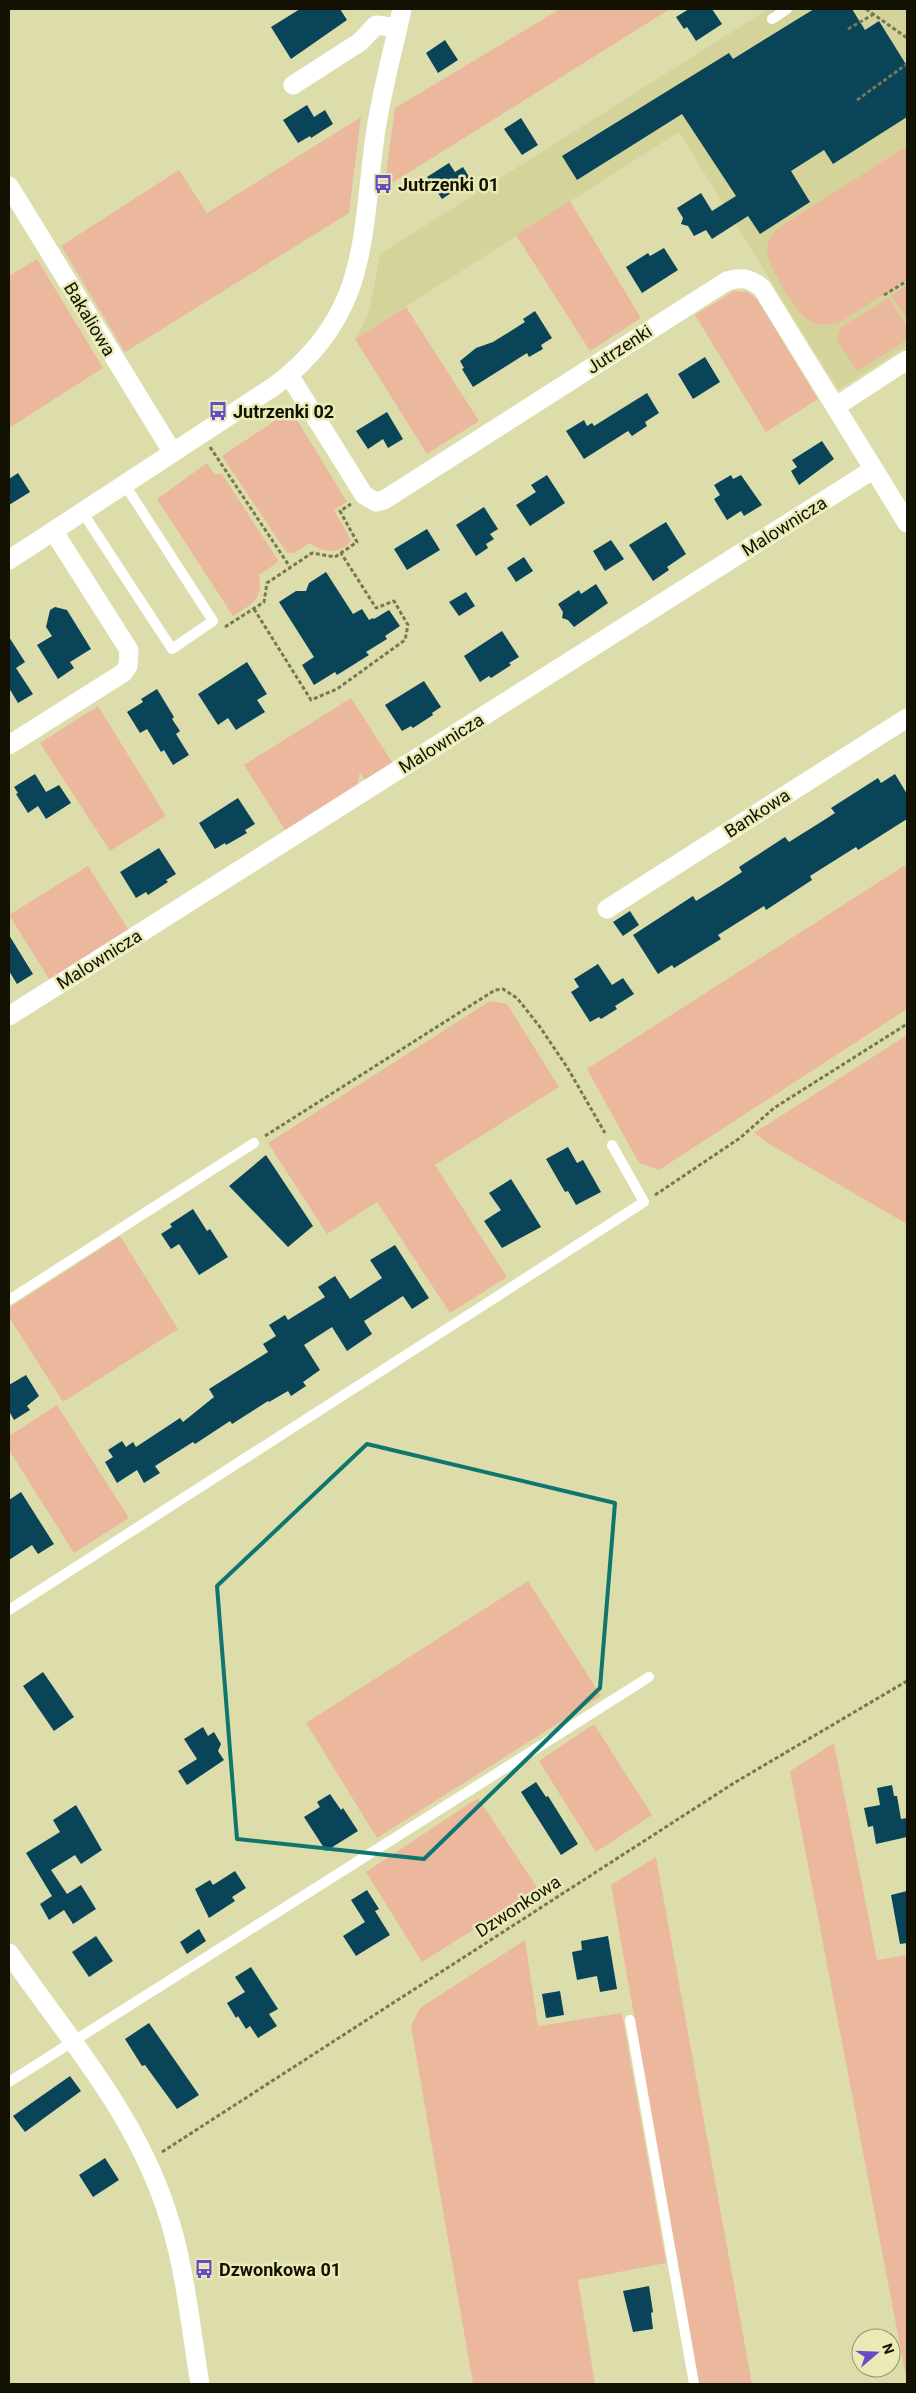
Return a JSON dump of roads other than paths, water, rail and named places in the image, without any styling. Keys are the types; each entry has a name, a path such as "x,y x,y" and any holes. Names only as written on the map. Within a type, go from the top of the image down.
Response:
{"street":[{"path":"9,560 83,513 289,375 322,340 335,320 356,273 364,237 380,110 402,9"},
{"path":"293,85 360,42 376,25 398,28"},
{"name":"Bakaliowa","path":"9,186 173,453"},
{"name":"Jutrzenki","path":"289,375 364,495 370,500 384,500 727,280 741,277 753,281 762,288 907,523"},
{"path":"835,407 907,360"},
{"name":"Malownicza","path":"9,1016 874,469"},
{"path":"9,745 122,673 128,666 129,650 54,532"},
{"name":"Bankowa","path":"607,909 907,718"},
{"path":"9,1954 119,2109 147,2160 165,2205 175,2242 200,2384"}],"lane":[{"path":"772,18 788,9"},
{"path":"83,513 172,649 214,621 125,485"},
{"path":"9,1300 254,1143"},
{"path":"9,1610 644,1202 612,1145"},
{"path":"9,2082 649,1676"},
{"path":"630,2020 694,2384"}],"place":[{"name":"Jutrzenki 01","path":"383,184"},
{"name":"Jutrzenki 02","path":"218,411"},
{"name":"Dzwonkowa 01","path":"204,2269"}]}
